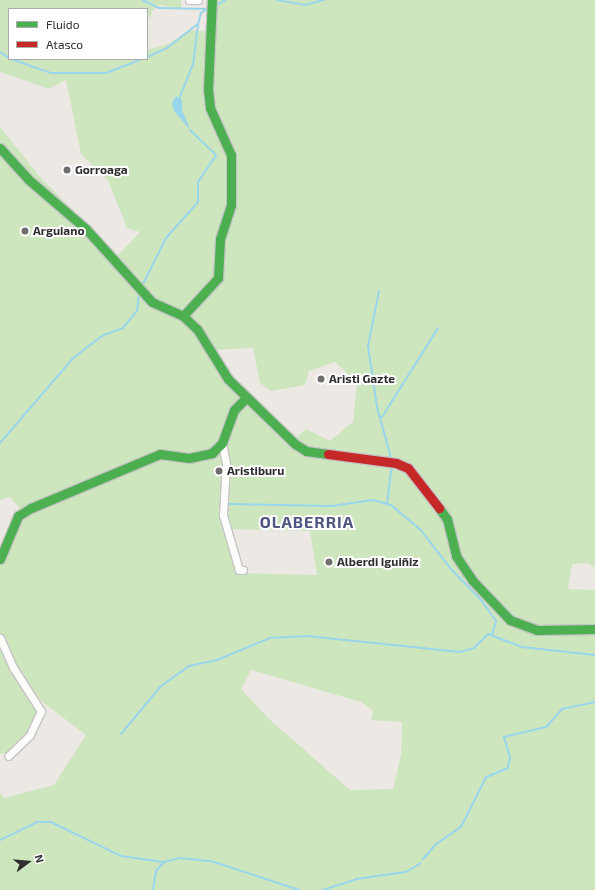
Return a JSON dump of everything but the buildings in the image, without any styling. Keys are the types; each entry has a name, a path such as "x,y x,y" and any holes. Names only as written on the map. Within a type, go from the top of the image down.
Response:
{"street":[{"path":"189,0 198,0"},
{"path":"183,316 218,278 220,239 231,205 231,155 210,108 207,73 213,5"},
{"path":"0,148 29,180 86,229 152,302 183,316 197,329 225,374 247,397 306,450 396,463 408,468 447,519 456,556 472,580 510,620 537,630 595,629"},
{"path":"0,559 18,516 31,508 160,454 201,458 212,453 222,443 234,410 247,397"},
{"path":"222,443 226,464 223,515 239,570 243,570"},
{"path":"0,638 14,669 41,711 30,735 8,756"}],"green space":[{"path":"0,0 181,0 181,9 160,5 152,11 150,20 148,8 8,8 8,60 148,60 148,50 168,44 190,30 209,32 208,106 229,156 229,205 233,206 235,167 228,138 213,107 210,73 217,0 595,0 595,568 588,563 572,564 568,589 595,590 595,890 0,890 0,793 4,798 54,785 86,735 36,697 41,712 30,734 10,752 0,754 0,556 23,512 10,497 0,500 0,127 41,178 118,255 140,232 127,228 108,180 81,154 66,80 49,89 0,72","holes":["253,348 260,383 271,391 305,385 309,371 335,362 357,383 353,422 330,441 306,429 291,442 226,379 215,350","231,529 310,531 317,575 239,573","251,670 361,702 373,710 371,720 402,722 401,755 393,789 350,790 269,719 241,689"]}],"water":[{"path":"176,96 182,100 182,110 191,131 174,111 172,103"}],"waterway":[{"path":"143,0 159,8 207,9"},
{"path":"215,6 225,0"},
{"path":"277,0 305,5 324,0"},
{"path":"179,99 193,65 198,24 201,13 207,9"},
{"path":"148,57 167,48 198,24"},
{"path":"0,52 8,57"},
{"path":"14,60 51,73 106,73 140,60"},
{"path":"142,286 166,238 198,202 198,182 216,155 190,130"},
{"path":"379,291 368,346 377,407 391,458"},
{"path":"0,443 73,358 104,335 123,328 137,311 139,292"},
{"path":"382,417 438,328"},
{"path":"387,504 392,466"},
{"path":"229,504 332,506 373,500 391,505 420,529 451,569 481,600 496,621 492,635"},
{"path":"121,734 160,687 189,666 217,660 270,638 307,636 460,652 474,648 488,634 522,647 595,655"},
{"path":"423,859 435,845 461,827 486,777 508,768 510,757 504,737 546,727 562,709 595,702"},
{"path":"0,840 37,822 51,822 121,856 164,862 180,858 211,861 299,890"},
{"path":"153,890 156,871 164,862"},
{"path":"323,890 356,879 406,872 421,863"}],"traffic: fast":[{"path":"183,316 218,278 220,239 231,205 231,155 210,108 208,90 212,0"},
{"path":"0,148 29,180 86,229 152,302 183,316 197,329 228,379 295,444 306,451 328,454"},
{"path":"0,559 18,516 31,508 160,454 189,458 212,453 222,443 234,410 247,397"},
{"path":"439,508 447,519 456,556 472,580 510,620 537,630 595,629"}],"traffic: jam":[{"path":"328,454 396,463 408,468 439,508"}],"place":[{"name":"Gorroaga","path":"67,170"},
{"name":"Arguiano","path":"25,231"},
{"name":"Aristi Gazte","path":"321,379"},
{"name":"Aristiburu","path":"219,471"},
{"name":"Alberdi Iguiñiz","path":"329,562"}],"district":[{"name":"OLABERRIA","path":"307,522"}]}
